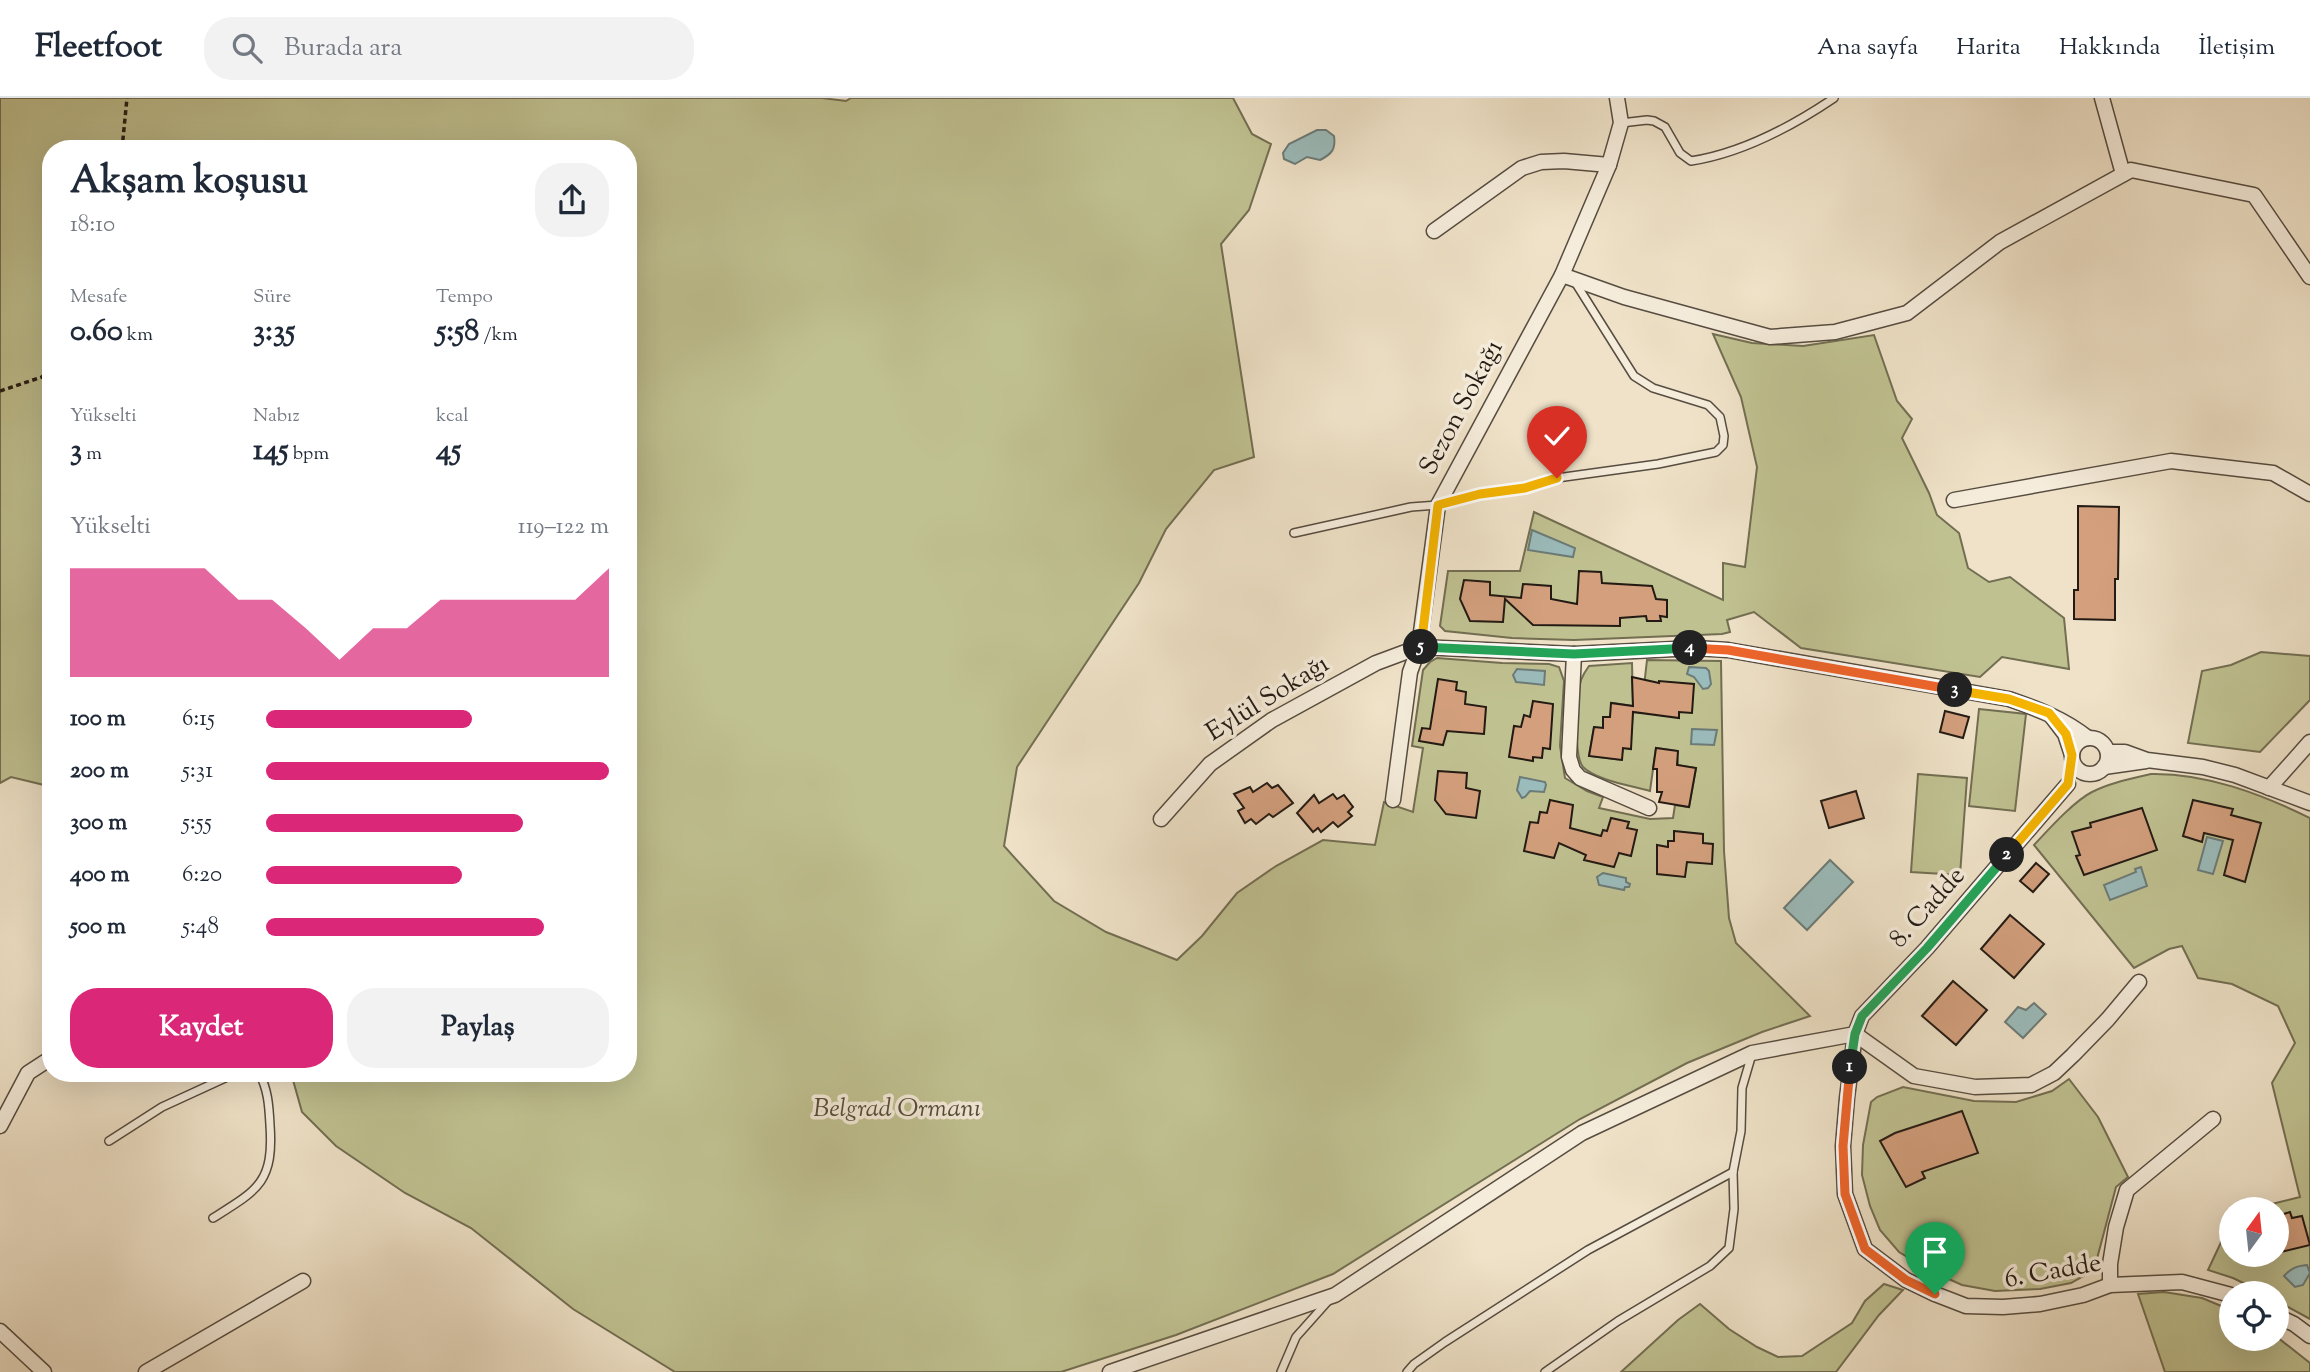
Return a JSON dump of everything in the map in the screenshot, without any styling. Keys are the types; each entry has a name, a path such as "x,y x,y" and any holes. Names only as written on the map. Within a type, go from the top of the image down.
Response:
{"street":[{"path":"1434,232 1522,168 1541,162 1564,161 1605,165 1611,136 1611,98"},
{"name":"Sezon Sokağı","path":"1393,800 1410,671 1419,647 1438,505 1567,277 1621,123 1617,98"},
{"path":"2102,98 2123,174"},
{"path":"1567,277 1624,297 1770,337 1835,332 1907,313 2000,242 2131,170 2254,195 2310,277"},
{"path":"1954,500 2171,461 2273,473 2310,494"},
{"path":"1419,647 1574,654 1695,648 1728,650 2009,699 2049,713 2070,724 2088,738 2099,740 2108,752"},
{"name":"Eylül Sokağı","path":"1161,819 1210,764 1272,720 1376,663 1419,647"},
{"path":"1574,654 1569,757 1573,770 1580,778 1649,808"},
{"path":"2049,713 2066,734 2073,757 2084,773 2147,761"},
{"path":"2088,738 2076,746 2068,784 2080,782 2100,770 2108,752"},
{"path":"2269,788 2310,742"},
{"path":"2108,752 2125,752 2147,761 2203,767 2235,775 2310,803"},
{"name":"8. Cadde","path":"1855,1034 1862,1016 1927,948 2068,784"},
{"path":"1110,1372 1335,1295 1582,1133 1752,1053 1855,1034 1914,1076 1975,1087 2031,1085 2054,1073 2139,982"},
{"name":"6. Cadde","path":"1855,1034 1843,1146 1845,1194 1865,1249 1906,1280 1966,1306 2040,1304 2083,1295 2110,1285 2182,1282 2219,1293"},
{"path":"0,1126 28,1073 42,1064"},
{"path":"2110,1285 2110,1264 2116,1227 2127,1190 2213,1119"},
{"path":"146,1372 303,1281"},
{"path":"2289,1322 2310,1336"},
{"path":"0,1331 44,1372"}],"lane":[{"path":"1621,123 1654,121 1665,127 1680,153 1691,161 1748,146 1834,98"},
{"path":"1294,533 1411,507 1438,505 1480,494 1525,488 1557,478 1658,464 1716,452 1723,445 1720,417 1708,405 1653,388 1634,376 1567,277"},
{"path":"1545,1372 1618,1321 1710,1266 1729,1248 1734,1209 1733,1172 1741,1131 1742,1088 1752,1053"},
{"path":"109,1141 162,1107 216,1082"},
{"path":"213,1218 248,1196 266,1175 272,1149 264,1082"},
{"path":"1407,1372 1446,1342 1588,1250 1733,1172"},
{"path":"1281,1372 1296,1337 1335,1295"}],"path":[{"path":"123,140 127,98"},
{"path":"0,391 42,377"}],"green space":[{"name":"Belgrad Ormanı","path":"0,98 822,98 846,101 851,98 1233,98 1252,134 1271,144 1249,210 1221,244 1254,457 1214,470 1166,529 1139,583 1017,767 1004,846 1054,901 1106,932 1177,960 1202,936 1237,893 1276,866 1323,840 1375,845 1384,802 1413,812 1423,748 1412,746 1423,670 1437,658 1549,664 1559,667 1564,681 1560,746 1565,778 1603,797 1599,808 1650,819 1673,818 1675,805 1689,807 1696,768 1678,765 1677,751 1656,748 1650,791 1589,772 1580,760 1577,738 1578,699 1582,678 1589,666 1632,663 1633,706 1612,703 1610,717 1603,718 1603,728 1594,727 1589,756 1621,760 1623,748 1630,749 1633,712 1641,713 1647,660 1721,661 1724,851 1729,918 1736,943 1810,1016 1762,1032 1687,1063 1580,1119 1333,1274 1176,1335 1061,1372 675,1372 573,1309 471,1228 405,1193 336,1146 302,1112 294,1082 637,1082 637,140 42,140 42,785 11,777 0,783"},
{"path":"1713,334 1752,343 1803,346 1874,335 1897,401 1912,419 1902,438 1937,515 1959,533 1968,568 1989,582 2010,577 2064,618 2069,669 2002,657 1980,677 1801,648 1754,612 1727,620 1730,632 1722,634 1574,640 1512,638 1445,631 1440,626 1448,571 1520,571 1534,512 1723,600 1723,563 1745,567 1757,467 1741,397"},
{"path":"2261,652 2310,656 2310,700 2260,752 2188,743 2202,671 2231,665"},
{"path":"1979,709 2026,714 2015,811 1969,806"},
{"path":"1918,774 1967,778 1960,875 1911,872"},
{"path":"2151,774 2192,777 2233,787 2310,818 2310,1319 2289,1308 2289,1281 2239,1281 2208,1270 2219,1247 2219,1267 2289,1267 2289,1200 2300,1197 2272,1083 2295,1043 2278,1006 2232,984 2198,978 2182,946 2169,949 2134,968 2034,845 2077,802 2113,784"},
{"path":"2069,1079 2098,1117 2128,1177 2116,1187 2094,1270 2071,1283 2040,1289 1995,1291 1962,1285 1899,1252 1880,1230 1862,1175 1863,1145 1871,1102 1903,1087 1974,1101 2016,1102 2052,1091"},
{"path":"1884,1284 1903,1290 1879,1315 1836,1372 1621,1372 1678,1320 1700,1304 1729,1329 1757,1347 1778,1357 1802,1356 1852,1323 1865,1301"},
{"path":"2164,1292 2202,1298 2219,1305 2219,1351 2289,1351 2289,1346 2310,1363 2310,1372 2165,1372 2138,1294"}],"water":[{"path":"1317,130 1326,130 1334,136 1334,148 1330,153 1320,160 1307,157 1295,164 1284,159 1283,153 1289,144"},
{"path":"1532,530 1575,548 1573,557 1528,550"},
{"path":"1689,667 1706,668 1709,671 1711,684 1708,688 1703,689 1694,677 1687,674"},
{"path":"1517,669 1545,671 1544,685 1516,682 1513,675"},
{"path":"1692,729 1717,730 1714,745 1691,744"},
{"path":"1520,777 1545,782 1544,792 1530,791 1522,798 1517,790"},
{"path":"2207,837 2223,841 2213,874 2198,870"},
{"path":"1830,860 1853,882 1807,930 1784,908"},
{"path":"2141,867 2147,886 2110,900 2104,885 2136,872 2135,869"},
{"path":"1603,873 1626,878 1629,887 1624,890 1599,885 1597,877"},
{"path":"2034,1003 2046,1014 2023,1038 2005,1022 2018,1007 2026,1010"},
{"path":"2307,1265 2310,1273 2303,1285 2295,1287 2284,1276 2300,1266"}],"building":[{"path":"2078,506 2119,507 2115,620 2074,619 2074,590 2078,590"},
{"path":"1579,571 1601,572 1602,583 1652,586 1656,599 1667,600 1667,617 1660,616 1661,621 1647,621 1646,616 1620,618 1620,626 1533,625 1505,599 1503,622 1470,621 1460,599 1464,580 1490,582 1490,595 1521,598 1523,584 1551,586 1551,599 1577,604"},
{"path":"1632,677 1659,683 1694,684 1692,713 1679,712 1679,718 1633,712 1631,749 1623,748 1622,760 1589,756 1594,727 1603,728 1603,717 1610,717 1611,703 1633,706"},
{"path":"1438,679 1457,682 1456,690 1466,692 1465,704 1486,707 1484,734 1447,731 1443,745 1419,741 1422,728 1430,729"},
{"path":"1533,701 1553,704 1550,749 1543,748 1542,758 1533,757 1533,761 1509,757 1514,726 1521,727 1524,715 1530,717"},
{"path":"1945,711 1969,717 1963,738 1940,732"},
{"path":"1656,748 1678,751 1677,765 1696,768 1689,807 1659,802 1662,792 1657,792 1657,769 1653,769"},
{"path":"1438,771 1467,773 1466,788 1480,791 1476,818 1446,814 1435,800"},
{"path":"1267,783 1272,788 1278,785 1293,803 1273,817 1269,814 1256,824 1251,819 1245,823 1238,811 1244,808 1234,794 1250,787 1253,792"},
{"path":"1856,791 1864,818 1829,828 1821,801"},
{"path":"1333,794 1337,799 1344,795 1353,807 1348,812 1352,816 1338,827 1333,822 1321,832 1318,828 1313,832 1297,813 1314,795 1319,803"},
{"path":"1550,800 1573,805 1570,828 1601,836 1603,830 1607,831 1611,818 1629,822 1627,828 1637,830 1631,856 1619,853 1614,867 1584,860 1586,855 1559,843 1554,858 1524,851 1530,822 1538,823 1540,812 1547,813"},
{"path":"2193,800 2233,809 2231,815 2261,823 2245,882 2224,875 2233,840 2204,833 2202,842 2183,836"},
{"path":"2142,808 2157,850 2084,875 2076,856 2080,855 2072,832 2091,827 2090,823"},
{"path":"1674,831 1703,834 1703,843 1713,844 1712,864 1687,862 1685,877 1657,874 1657,845 1668,847 1668,841 1674,841"},
{"path":"2036,863 2049,874 2033,892 2020,881"},
{"path":"2010,915 2044,944 2014,978 1981,949"},
{"path":"1953,981 1987,1010 1956,1045 1922,1016"},
{"path":"1962,1111 1978,1153 1922,1172 1925,1178 1906,1187 1880,1141 1895,1133"},
{"path":"2289,1212 2292,1218 2302,1216 2310,1245 2289,1250"}],"route":[{"path":"1557,478 1525,488 1480,494 1438,505 1419,647 1574,654 1695,648 1728,650 2009,699 2049,713 2066,734 2073,758 2068,784 1927,948 1862,1016 1855,1034 1846,1098 1843,1146 1845,1194 1865,1249 1906,1280 1935,1294"}]}
